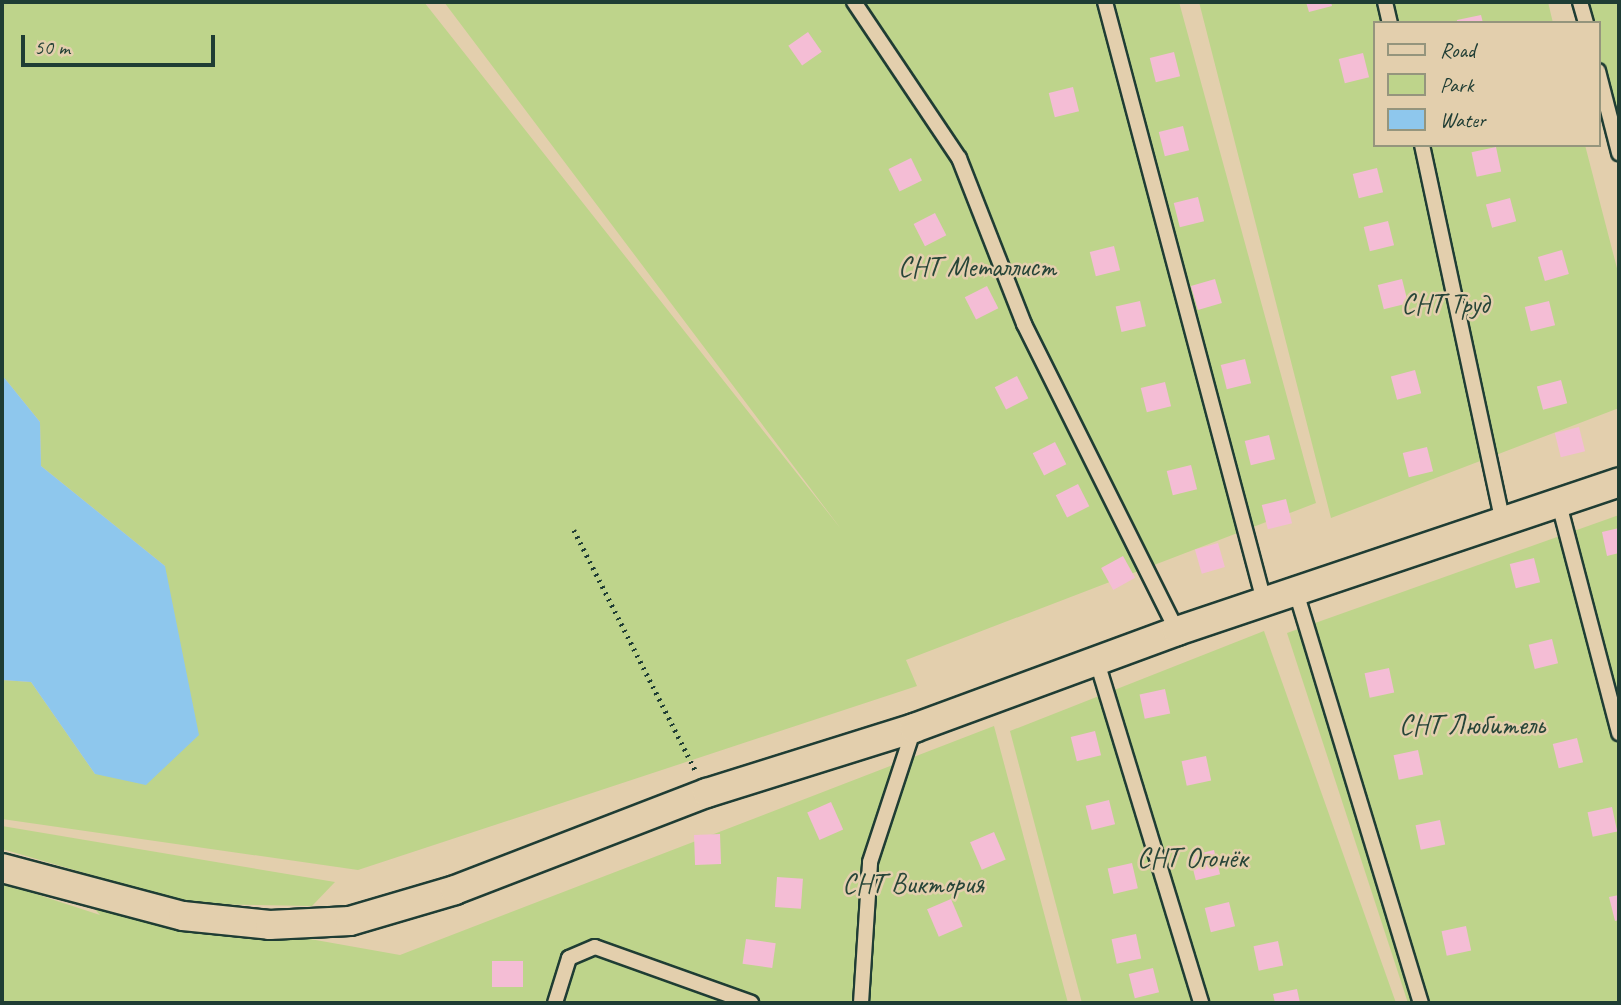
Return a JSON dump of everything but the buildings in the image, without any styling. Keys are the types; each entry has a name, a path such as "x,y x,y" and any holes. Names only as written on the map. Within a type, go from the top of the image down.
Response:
{"street":[{"path":"2,868 183,916 270,925 350,921 455,890 707,793 914,728 1177,631 1559,505 1619,482"}],"lane":[{"path":"854,2 959,158 1024,324 1177,631"},
{"path":"1105,2 1264,601"},
{"path":"1385,2 1390,21"},
{"path":"1580,2 1585,21"},
{"path":"1600,79 1619,153"},
{"path":"1422,147 1503,522"},
{"path":"1559,505 1619,733"},
{"path":"1296,592 1421,1003"},
{"path":"1097,662 1201,1003"},
{"path":"861,1003 870,862 914,728"},
{"path":"555,1003 569,958 595,947 751,1003"}],"path":[{"path":"574,530 707,793"}],"green space":[{"name":"СНТ Металлист","path":"2,2 424,2 841,529 444,2 1179,2 1316,503 906,660 917,686 358,870 2,819 2,680 31,682 95,774 165,566 41,466 40,422 2,375"},
{"name":"СНТ Труд","path":"1199,2 1548,2 1553,21 1372,21 1372,147 1586,147 1619,276 1619,408 1331,518"},
{"path":"1578,2 1619,2 1619,138 1600,75 1600,21 1584,21"},
{"name":"СНТ Любитель","path":"1619,515 1619,1003 1408,1003 1287,633"},
{"name":"СНТ Огонёк","path":"1264,631 1396,1003 1082,1003 1010,731"},
{"name":"СНТ Виктория","path":"994,726 1068,1003 2,1003 2,883 100,915 90,904 311,930 310,939 400,955"},
{"path":"2,826 335,882 312,906 191,904 2,849"}],"water":[{"path":"2,375 40,422 41,466 165,566 199,735 146,785 95,774 31,682 2,680"}]}
